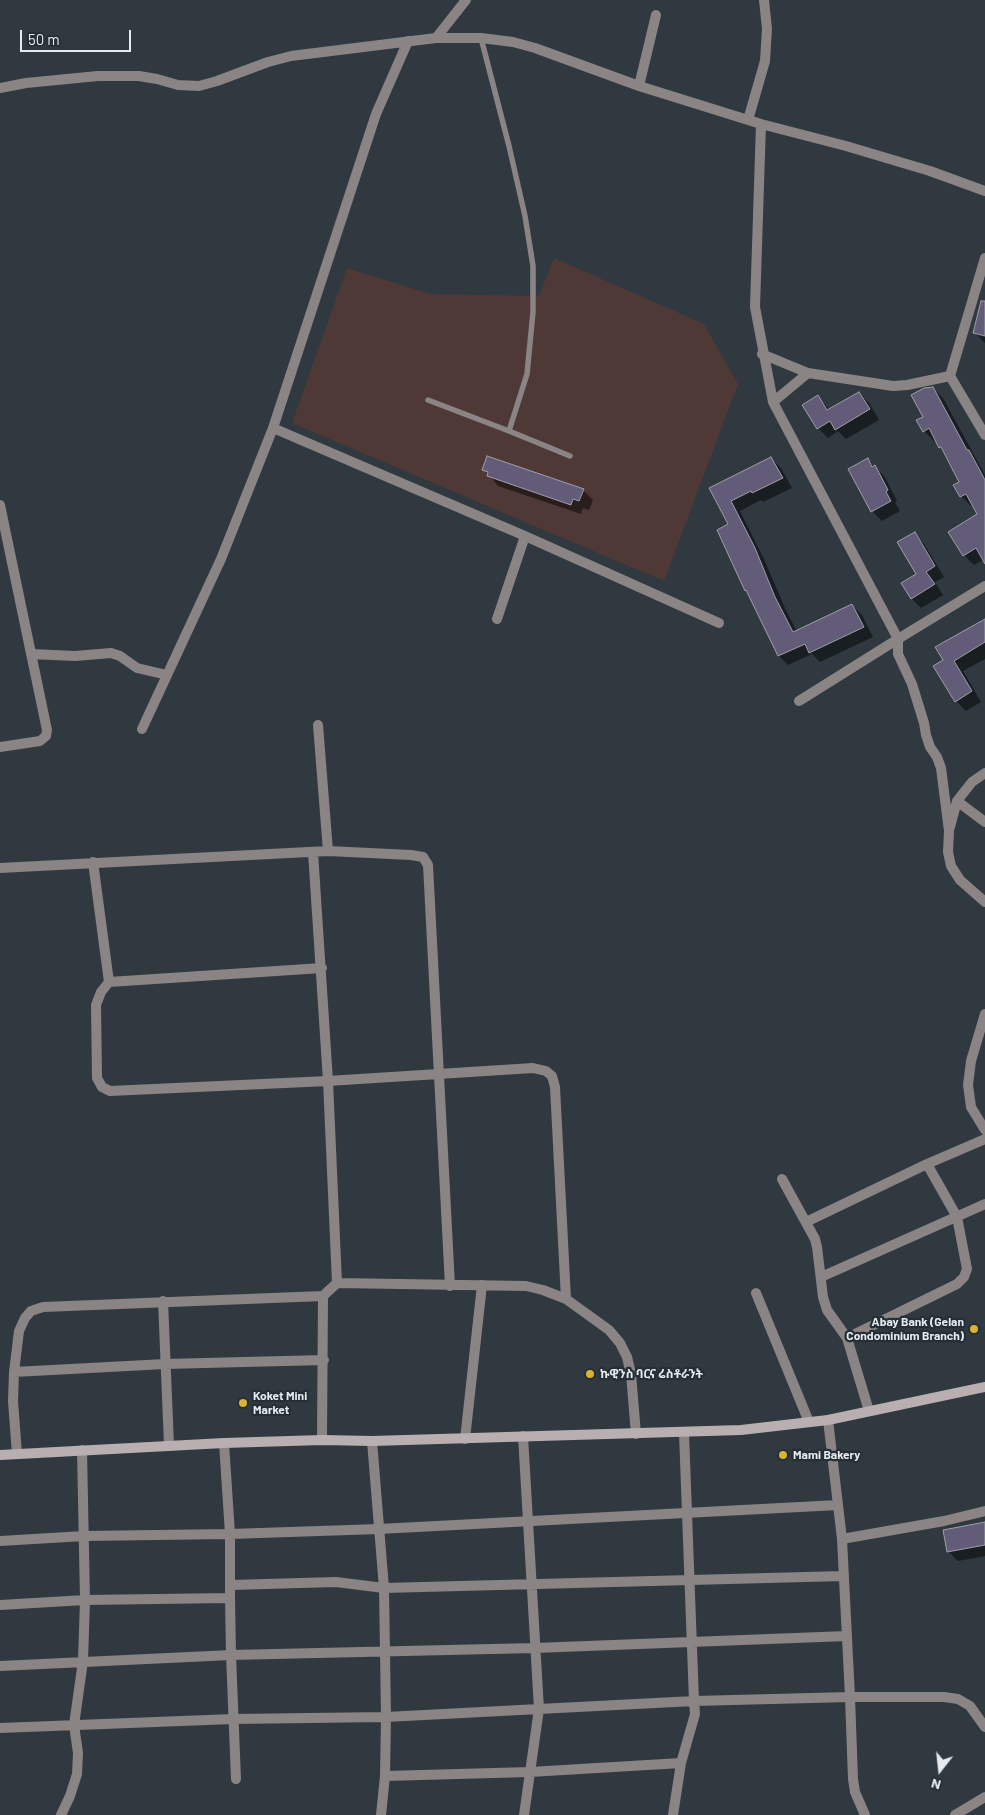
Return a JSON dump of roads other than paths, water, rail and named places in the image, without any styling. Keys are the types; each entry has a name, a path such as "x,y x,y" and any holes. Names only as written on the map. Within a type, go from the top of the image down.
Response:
{"street":[{"path":"436,38 466,0"},
{"path":"748,120 765,61 767,29 764,0"},
{"path":"639,86 656,16"},
{"path":"0,88 26,83 98,76 139,76 178,85 199,86 291,56 436,38 481,38 513,42 536,48 639,86 761,124 884,157 985,190"},
{"path":"142,729 221,559 273,428 376,114 408,42"},
{"path":"761,124 755,307 762,354 773,402 898,639 898,654 912,684 922,713 930,747 937,757 940,768 949,831 948,852 952,866 960,880 985,902"},
{"path":"985,258 950,376 985,436"},
{"path":"762,354 808,373 893,386 950,376"},
{"path":"773,402 808,373"},
{"path":"273,428 525,536 719,623"},
{"path":"0,506 47,730 46,736 40,741 0,747"},
{"path":"498,618 525,536"},
{"path":"799,701 985,586"},
{"path":"31,654 75,656 111,653 120,656 137,668 168,675"},
{"path":"318,725 328,851"},
{"path":"949,831 958,801 972,782 985,773"},
{"path":"958,801 985,822"},
{"path":"0,868 328,851 423,857 428,866 450,1286"},
{"path":"313,852 322,968 337,1283"},
{"path":"93,862 109,982 101,992 96,1005 97,1078 102,1088 110,1091 328,1081 534,1068 546,1071 552,1076 555,1087 566,1298"},
{"path":"109,982 322,968"},
{"path":"985,1014 971,1061 968,1085 971,1107 985,1130"},
{"path":"806,1222 927,1164 985,1139"},
{"path":"847,1338 957,1284 964,1277 967,1269 957,1217 927,1164"},
{"path":"782,1178 817,1247 826,1310 847,1338 869,1411"},
{"path":"821,1276 985,1204"},
{"path":"17,1454 13,1402 14,1372 19,1331 25,1318 31,1312 43,1307 323,1296 337,1283 526,1286 566,1298 609,1330 620,1343 628,1357 636,1434"},
{"path":"465,1439 482,1285"},
{"path":"756,1293 809,1422"},
{"path":"322,1440 323,1296"},
{"path":"163,1302 169,1445"},
{"path":"14,1372 165,1364 324,1360"},
{"path":"0,1455 224,1443 322,1440 372,1442 741,1430 828,1420 985,1387"},
{"path":"828,1420 842,1539 853,1780 855,1792 866,1815"},
{"path":"673,1815 681,1764 693,1724 694,1714 684,1433"},
{"path":"523,1436 539,1709 524,1815"},
{"path":"372,1442 384,1588 386,1717 385,1776 381,1815"},
{"path":"224,1443 230,1534 231,1655 236,1779"},
{"path":"61,1815 77,1774 78,1753 74,1724 84,1661 85,1600 82,1450"},
{"path":"0,1541 84,1536 379,1529 838,1505"},
{"path":"842,1539 944,1521 985,1511"},
{"path":"230,1584 336,1582 384,1588 844,1576"},
{"path":"0,1605 85,1600 230,1598"},
{"path":"0,1666 231,1655 536,1648 847,1636"},
{"path":"0,1728 233,1719 386,1717 694,1701 850,1697 944,1697 958,1699 970,1706 985,1727"},
{"path":"385,1776 530,1772 681,1764"},
{"path":"955,1815 985,1797"}],"lane":[{"path":"481,38 525,216 533,266 533,312 527,374 510,431"},
{"path":"428,400 570,456"}],"place":[{"name":"Abay Bank (Gelan Condominium Branch)","path":"974,1329"},
{"name":"ኩዊንስ ባርና ሬስቶራንት","path":"590,1374"},
{"name":"Koket Mini Market","path":"243,1403"},
{"name":"Mami Bakery","path":"783,1455"}]}
